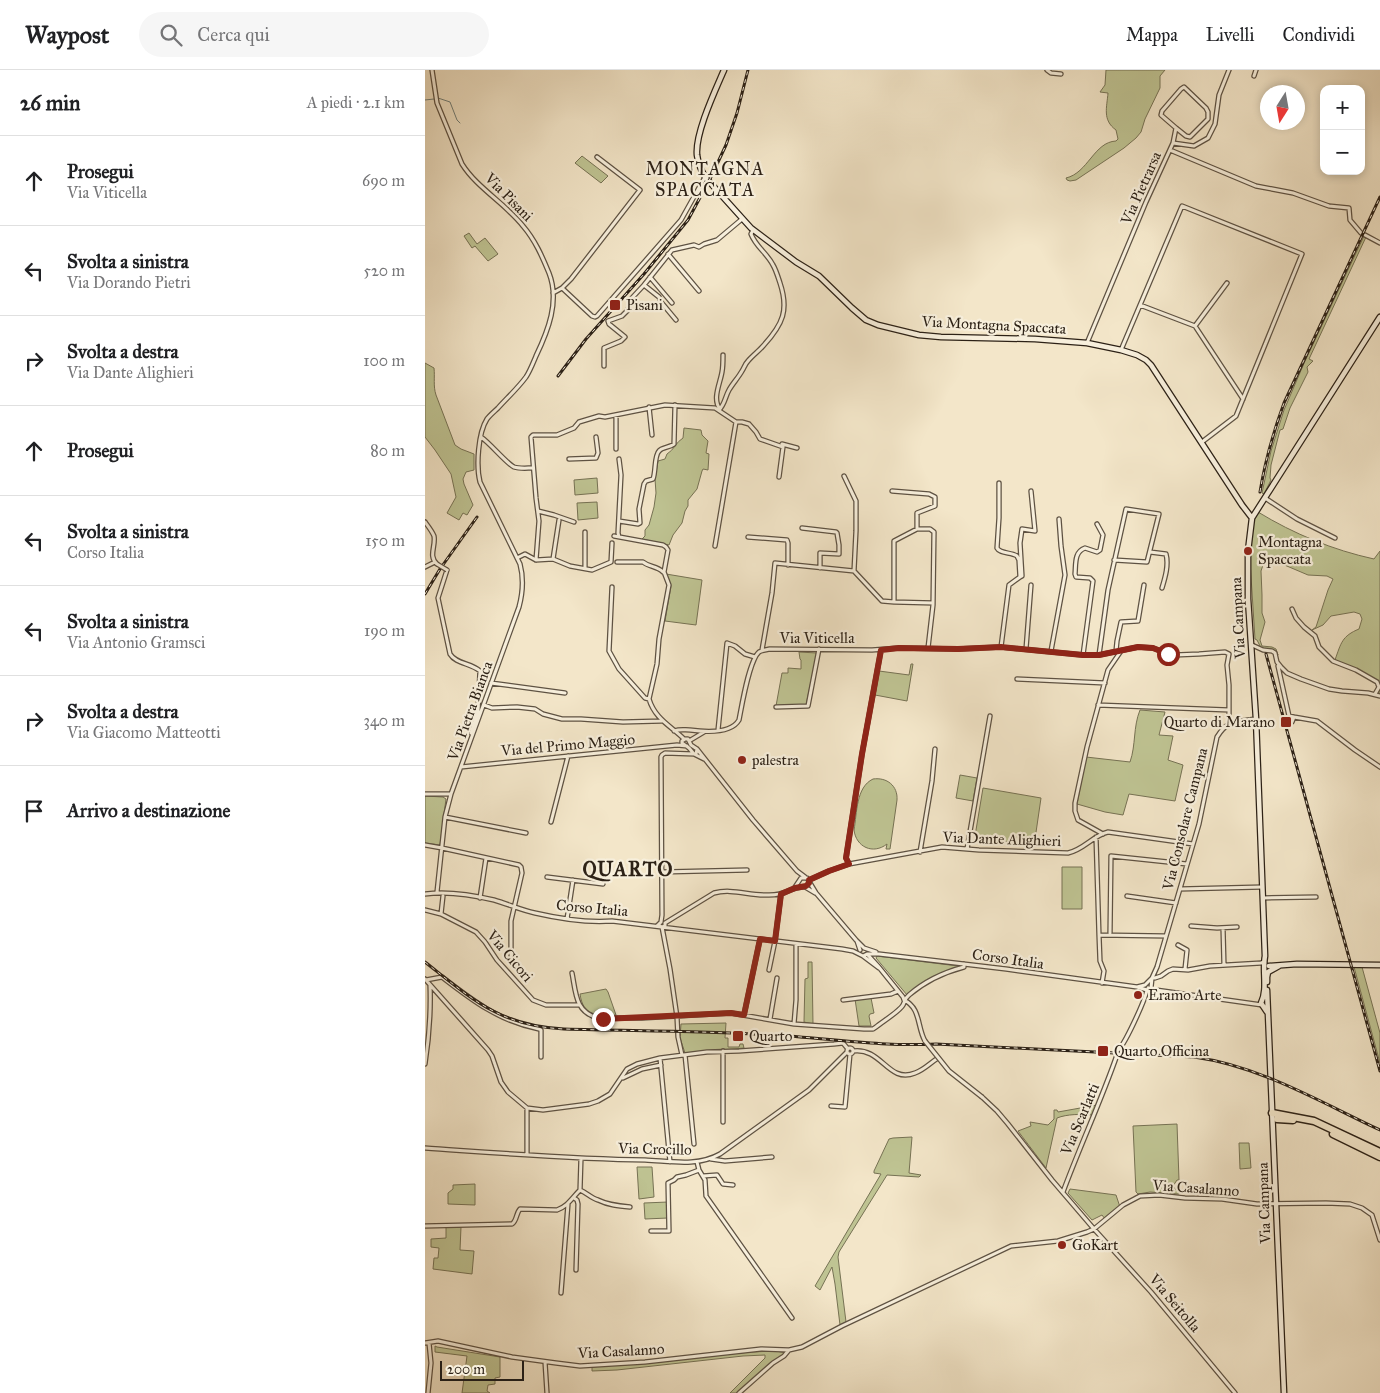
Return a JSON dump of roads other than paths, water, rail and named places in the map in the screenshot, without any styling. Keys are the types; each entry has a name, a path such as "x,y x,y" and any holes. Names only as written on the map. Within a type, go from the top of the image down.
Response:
{"highway":[{"path":"1274,1118 1314,1121 1380,1152"},
{"path":"1274,1118 1312,1124 1380,1157"}],"main road":[{"name":"Via Montagna Spaccata","path":"724,70 698,138 697,154 700,168 705,177 753,230 796,262 819,276 865,320 878,325 919,335 941,337 1035,339 1087,343 1137,355 1151,365 1252,518"},
{"name":"Via Campana","path":"1284,1393 1274,1118 1267,1012 1264,1003 1267,977 1252,645 1248,599 1248,551 1252,518 1380,317"},
{"path":"1266,967 1292,964 1380,965"}],"street":[{"name":"Via Pisani","path":"432,70 435,99 465,169 523,225 537,246 551,278 553,293 551,318 546,334 527,376 487,419 478,455 480,482 521,556 523,583"},
{"path":"1047,70 1061,74"},
{"name":"Via Pietrarsa","path":"1087,343 1173,143 1194,146 1208,138 1215,124 1219,95 1229,70"},
{"path":"1254,76 1256,70"},
{"path":"1185,87 1206,108 1208,119 1190,137 1176,128 1161,115 1162,111 1181,89 1185,87"},
{"path":"1173,143 1176,128"},
{"path":"1170,150 1256,186 1293,193 1329,206 1349,208 1350,220 1361,233"},
{"path":"553,293 562,288 571,279 640,190 597,157"},
{"path":"562,288 592,316 597,316 681,220 705,177"},
{"path":"1121,350 1182,206 1301,254 1236,416 1202,442"},
{"path":"604,366 604,348 621,341 625,337 608,321 622,316 628,310 631,299 668,254 672,250 694,245 699,247 715,241 742,219"},
{"path":"720,410 728,391 742,373 747,362 775,331 782,319 785,307 784,296 773,264 753,240 751,234 753,230"},
{"path":"1365,235 1380,242"},
{"path":"668,254 699,291"},
{"path":"650,277 673,303"},
{"path":"1195,326 1227,283"},
{"path":"644,285 659,297 676,320"},
{"path":"1141,305 1195,326 1243,399"},
{"path":"723,355 717,404 722,414 736,422 749,424 760,439 783,447 779,477"},
{"path":"536,560 539,521 531,435 557,435 574,428 583,420 665,404 720,410"},
{"path":"619,521 640,524 639,509 644,484 646,481 653,479 659,451 674,444 675,405"},
{"path":"649,408 652,435"},
{"path":"616,415 616,449"},
{"path":"715,546 736,422"},
{"path":"758,436 797,448"},
{"path":"481,437 488,441 512,466 533,468"},
{"path":"569,459 596,458 598,453 597,437"},
{"path":"619,459 621,475 619,537"},
{"path":"844,476 855,501 854,571"},
{"path":"999,483 997,548 998,551 1012,553 1017,556 1020,577"},
{"path":"892,491 929,494 935,497 935,506 916,515 917,529"},
{"path":"1001,647 1009,585 1022,576 1020,543 1022,529 1035,531 1031,491"},
{"path":"1265,498 1297,519 1335,538"},
{"path":"1099,655 1107,590 1114,560 1126,509 1159,514 1147,562 1114,560"},
{"path":"538,511 574,522"},
{"path":"1051,651 1065,575 1059,519"},
{"path":"553,559 559,520"},
{"path":"426,524 434,536 432,555 436,563 447,570 438,598 450,654 453,659 477,668 479,671 478,711 469,744"},
{"path":"1083,655 1093,581 1090,578 1075,574 1077,554 1085,548 1097,552 1100,550 1103,535 1097,524"},
{"path":"801,528 837,533 839,554 821,553 820,568"},
{"path":"894,602 893,543 917,529 930,529 934,532 933,603 928,648"},
{"path":"585,532 585,568"},
{"path":"615,536 653,542 666,547 664,572 669,586 659,639 657,664 649,699 650,704 662,721 675,732 683,744 694,754"},
{"path":"748,537 787,540 789,565"},
{"path":"521,556 536,560 553,559 570,566 592,570 611,562 612,543"},
{"path":"1150,552 1166,554 1165,579 1162,588"},
{"path":"617,562 643,562 664,572"},
{"path":"425,567 436,563"},
{"path":"762,650 775,563 854,571 881,601 933,603"},
{"name":"Via Pietra Bianca","path":"437,892 445,817 451,794 519,607 523,583"},
{"path":"1026,649 1031,585"},
{"path":"1117,651 1121,622 1138,621 1144,585"},
{"path":"612,587 609,651 619,669 645,698 649,699"},
{"path":"1292,609 1296,618 1315,636 1319,647 1333,661 1356,670 1377,682 1379,687 1375,694"},
{"path":"675,732 679,729 696,731 718,730 727,643 735,646 745,654 755,657"},
{"path":"1252,645 1275,653 1289,716 1317,721 1380,767"},
{"name":"Via Viticella","path":"718,730 731,728 738,722 750,669 755,657 762,650 819,649 881,650 1001,647 1099,655 1138,647 1153,648 1168,654 1227,652 1229,656 1227,665 1229,723"},
{"path":"776,707 808,706 819,649"},
{"path":"849,864 846,858 881,650"},
{"path":"1103,834 1078,820 1075,805 1084,759 1098,705 1110,665 1121,650"},
{"path":"1277,662 1287,673 1316,685 1342,691 1356,691 1380,696"},
{"path":"1017,679 1105,683"},
{"path":"491,683 565,693"},
{"path":"484,705 492,708 535,709 543,714 562,720 581,718 623,722 662,721"},
{"path":"1098,705 1229,710"},
{"path":"967,849 990,716"},
{"path":"1292,722 1294,717"},
{"path":"1229,723 1255,719"},
{"name":"Via Consolare Campana","path":"1149,989 1193,844 1205,797 1215,743 1220,732 1229,723"},
{"path":"696,731 697,735"},
{"path":"689,741 707,731"},
{"path":"677,745 686,739 697,749 763,832 809,881 816,893 857,940 866,949 878,954"},
{"name":"Via del Primo Maggio","path":"461,766 677,745 688,747"},
{"path":"686,753 689,751 688,747"},
{"path":"694,754 697,753 697,749"},
{"path":"920,852 932,781 935,749"},
{"path":"694,1144 683,1055 678,1037 677,1017 661,924 661,757 665,753 686,753 694,754 704,759"},
{"path":"551,822 568,756"},
{"path":"425,794 451,794"},
{"path":"445,817 527,833"},
{"name":"Via Dante Alighieri","path":"809,881 849,864 942,847 1068,853 1080,849 1108,832 1193,844"},
{"path":"1097,837 1100,961 1104,971 1102,983"},
{"path":"425,845 519,865 521,867 511,921 511,954"},
{"path":"1110,933 1111,856 1187,864"},
{"path":"480,898 486,858"},
{"path":"661,872 747,870"},
{"path":"797,870 800,885 816,893"},
{"path":"547,877 603,884"},
{"path":"795,888 801,878 805,877"},
{"path":"567,919 573,880"},
{"path":"661,924 714,893 781,894 795,888 807,886 809,881"},
{"path":"1180,889 1262,887"},
{"name":"Corso Italia","path":"425,894 437,892 480,898 537,914 593,923 612,921 661,924 676,929 842,949 863,955"},
{"path":"769,970 781,894"},
{"path":"441,914 443,896"},
{"path":"1127,896 1176,903"},
{"path":"1263,898 1316,897"},
{"name":"Via Cicori","path":"425,910 441,914 479,935 497,960 533,1000 546,1005 579,1005"},
{"path":"671,928 674,918"},
{"path":"674,918 676,929"},
{"path":"1191,926 1237,927"},
{"path":"1223,928 1224,965"},
{"path":"1099,935 1166,936"},
{"path":"744,1015 760,939"},
{"path":"857,940 863,955 880,969"},
{"path":"794,1024 796,944"},
{"path":"1178,945 1187,950 1185,969"},
{"path":"860,950 866,949"},
{"path":"863,955 866,949"},
{"path":"863,955 878,954"},
{"path":"874,962 874,957 878,954"},
{"name":"Corso Italia","path":"878,954 965,964 1252,1004 1264,1003"},
{"path":"863,955 874,962 904,1000"},
{"path":"572,973 579,1005 589,1015 603,1019 731,1013 794,1024 873,1029 901,1007 908,996 925,984 952,970 964,967 965,964"},
{"path":"1152,978 1161,976 1173,969 1224,965 1266,967"},
{"path":"426,980 442,977 476,1004 520,1025 541,1030 541,1057"},
{"path":"770,1020 777,978"},
{"name":"Via Consolare Campana","path":"1146,985 1152,978"},
{"path":"426,980 488,1050 504,1086 527,1108 549,1110 598,1101 610,1094 620,1080 637,1064 660,1058 707,1052 843,1043 849,1051 845,1107 831,1106"},
{"path":"425,1064 430,984"},
{"path":"1146,985 1145,988 1149,989"},
{"name":"Corso Italia","path":"1137,988 1146,985"},
{"name":"Via Scarlatti","path":"1063,1192 1118,1052 1149,989"},
{"path":"843,1000 891,994 898,991"},
{"name":"Via Seitolla","path":"904,1000 908,1002 918,1015 920,1029 925,1041 938,1058 949,1071 997,1111 1041,1167 1151,1292 1235,1393"},
{"path":"723,1051 723,1122"},
{"path":"849,1051 867,1051 896,1073 909,1074 917,1072 938,1058"},
{"name":"Via Crocillo","path":"425,1148 670,1162 697,1162 711,1159 809,1090 849,1051"},
{"path":"660,1058 670,1162"},
{"path":"627,1073 661,1064"},
{"path":"527,1108 527,1155"},
{"path":"711,1159 725,1161 772,1157"},
{"path":"425,1226 511,1224 515,1222 520,1209 557,1210 568,1204 581,1190 581,1158"},
{"path":"697,1162 705,1180 707,1196 792,1318"},
{"path":"651,1231 669,1231 668,1183 677,1177 699,1170"},
{"path":"703,1176 717,1176 723,1184 733,1186"},
{"path":"581,1190 600,1201 630,1208"},
{"name":"Via Casalanno","path":"427,1343 435,1341 446,1342 512,1357 593,1366 761,1349 789,1350 802,1347 842,1326 1011,1246 1058,1241 1081,1235 1094,1229 1133,1199 1149,1195 1222,1199 1257,1204 1326,1202 1349,1204 1359,1206 1372,1215 1380,1240"},
{"path":"574,1198 578,1202 575,1270"},
{"path":"561,1293 568,1204"},
{"path":"427,1343 431,1363 428,1393"},
{"path":"739,1393 789,1350"},
{"path":"545,1362 547,1393"}],"waterway":[{"path":"438,98 450,102 460,123"},
{"path":"425,100 434,99"}],"railway":[{"path":"558,376 586,339 644,274 688,220 726,145 737,113 748,70"},
{"path":"1260,492 1264,469 1284,403 1380,197"},
{"path":"425,594 440,569 477,517"},
{"path":"1266,654 1380,1071"},
{"path":"425,962 473,999 488,1008 504,1016 542,1027 793,1036 874,1043 936,1044 1194,1057 1242,1068 1289,1086 1380,1130"}],"place":[{"name":"Pisani","path":"615,305"},
{"name":"Montagna Spaccata","path":"1248,551"},
{"name":"Quarto di Marano","path":"1286,722"},
{"name":"palestra","path":"742,760"},
{"name":"Eramo Arte","path":"1138,995"},
{"name":"Quarto","path":"738,1036"},
{"name":"Quarto Officina","path":"1103,1051"},
{"name":"GoKart","path":"1062,1245"}],"district":[{"name":"MONTAGNA SPACCATA","path":"705,179"},
{"name":"QUARTO","path":"628,869"}]}
